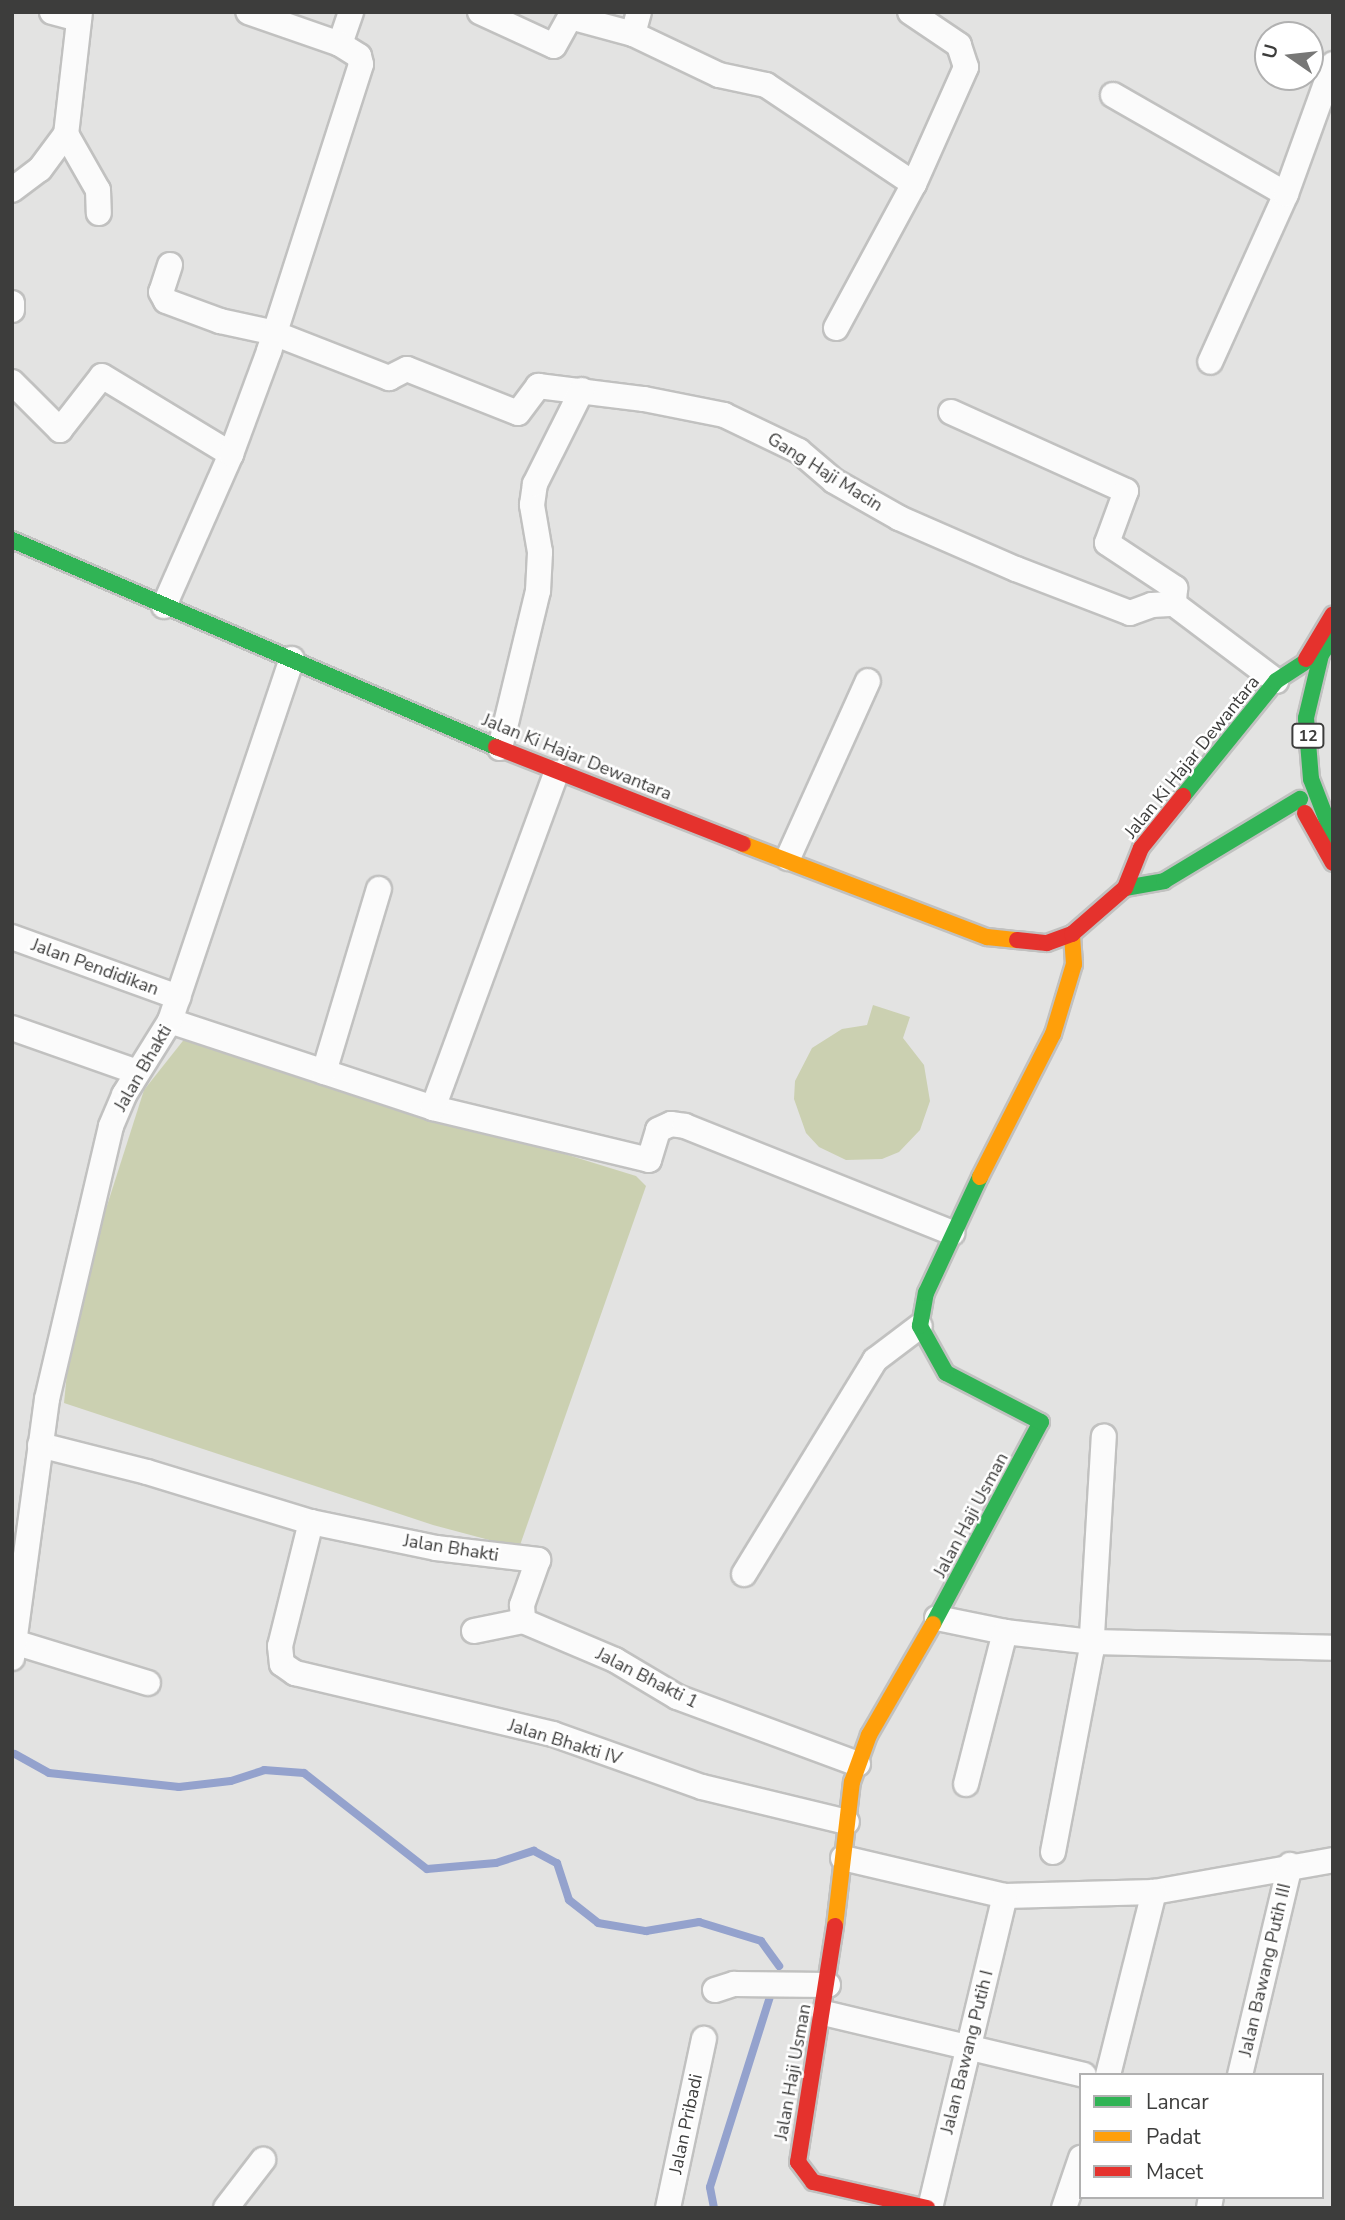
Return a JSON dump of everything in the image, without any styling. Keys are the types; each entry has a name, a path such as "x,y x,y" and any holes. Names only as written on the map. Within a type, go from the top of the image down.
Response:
{"main road":[{"name":"Jalan Ki Hajar Dewantara","path":"12,540 556,773 788,858 987,937 1047,943 1072,934 1125,888 1141,848 1276,681 1304,663"},
{"path":"1290,739 1304,663 1333,614"},
{"name":"12","path":"1333,637 1321,655 1306,718 1311,779 1333,836"},
{"path":"1290,758 1300,799 1314,835 1333,863"},
{"path":"1125,888 1164,881 1300,799"},
{"path":"920,1325 926,1293 952,1233 1053,1034 1069,990 1074,964 1072,934"},
{"name":"Jalan Haji Usman","path":"920,1325 946,1373 1041,1422 937,1618 869,1734 858,1763 842,1858 824,2013 798,2161 813,2182 928,2208"}],"street":[{"path":"12,190 40,169 66,134 80,16 52,12"},
{"path":"164,606 231,454 268,351 271,332 361,64 359,56 340,44 248,12"},
{"path":"340,44 351,12"},
{"path":"480,12 548,46 554,46 570,17 636,23 719,75 766,85 914,184"},
{"path":"836,328 914,184 966,68 959,45 910,12"},
{"path":"1210,362 1286,194 1333,64"},
{"path":"1113,95 1286,194"},
{"path":"66,134 98,190 99,214"},
{"path":"170,265 161,292 166,301 220,321 271,332"},
{"path":"12,303 12,310"},
{"name":"Gang Haji Macin","path":"271,332 388,378 407,369 518,413 538,386 582,390 724,415 799,451 834,481 899,518 1016,569 1130,613 1152,605 1174,604"},
{"path":"12,382 60,430 102,376 231,454"},
{"path":"500,748 538,591 540,552 532,505 535,484 582,390"},
{"path":"951,412 1126,492 1107,543 1175,588 1174,604 1276,681"},
{"name":"Jalan Bhakti","path":"13,1650 22,1499 40,1445 70,1287 111,1125 137,1072 170,1021 292,659"},
{"path":"788,858 869,681"},
{"path":"433,1108 556,773"},
{"path":"324,1072 379,890"},
{"name":"Jalan Pendidikan","path":"12,937 178,997"},
{"path":"170,1021 433,1108 649,1160 658,1130 671,1124 685,1126 952,1233"},
{"path":"12,1028 137,1072"},
{"path":"744,1574 875,1360 920,1325"},
{"path":"1053,1852 1093,1642 1104,1436"},
{"name":"Jalan Bhakti","path":"40,1445 311,1522 436,1548 538,1560 522,1605 523,1621"},
{"name":"Jalan Bhakti IV","path":"311,1522 280,1646 282,1664 295,1673 553,1734 702,1787 847,1822"},
{"path":"937,1618 1005,1632 1093,1642 1333,1648"},
{"path":"474,1631 523,1621"},
{"name":"Jalan Bhakti 1","path":"523,1621 615,1660 677,1697 858,1763"},
{"path":"966,1784 1005,1632"},
{"path":"13,1650 148,1683"},
{"path":"842,1858 1005,1896 1154,1892 1290,1865 1333,1860"},
{"name":"Jalan Bawang Putih III","path":"1240,2073 1290,1865"},
{"path":"1109,2073 1154,1892"},
{"name":"Jalan Bawang Putih I","path":"928,2208 1005,1896"},
{"path":"715,1990 734,1984 828,1985"},
{"path":"824,2013 1079,2074"},
{"name":"Jalan Pribadi","path":"668,2208 704,2039"},
{"path":"226,2208 263,2160"},
{"path":"1064,2208 1079,2164"}],"green space":[{"path":"873,1005 910,1017 903,1038 924,1065 930,1101 920,1130 899,1152 882,1159 846,1160 819,1147 806,1133 794,1099 795,1081 812,1048 842,1029 867,1025"},
{"path":"186,1037 636,1176 646,1186 519,1548 433,1525 64,1403 73,1312 144,1090"}],"waterway":[{"path":"15,1754 49,1773 179,1787 231,1781 264,1770 304,1773 427,1869 496,1863 534,1851 557,1863 569,1900 598,1923 646,1931 699,1922 761,1941 779,1966"},
{"path":"714,2208 710,2187 771,1993"}],"traffic: fast":[{"path":"12,540 496,747"},
{"path":"1333,637 1321,655 1306,718 1311,779 1333,836"},
{"path":"1183,796 1276,681 1304,663"},
{"path":"1125,888 1164,881 1300,799"},
{"path":"933,1624 1041,1422 946,1373 920,1326 926,1293 980,1177"}],"traffic: slow":[{"path":"743,844 987,937 1017,940"},
{"path":"980,1177 1053,1034 1074,964 1072,934"},
{"path":"835,1926 852,1782 869,1735 933,1624"}],"traffic: jam":[{"path":"1306,659 1333,614"},
{"path":"496,747 743,844"},
{"path":"1017,940 1047,943 1072,934 1125,888 1141,848 1183,796"},
{"path":"1305,813 1333,863"},
{"path":"835,1926 798,2162 813,2182 927,2208"}]}
